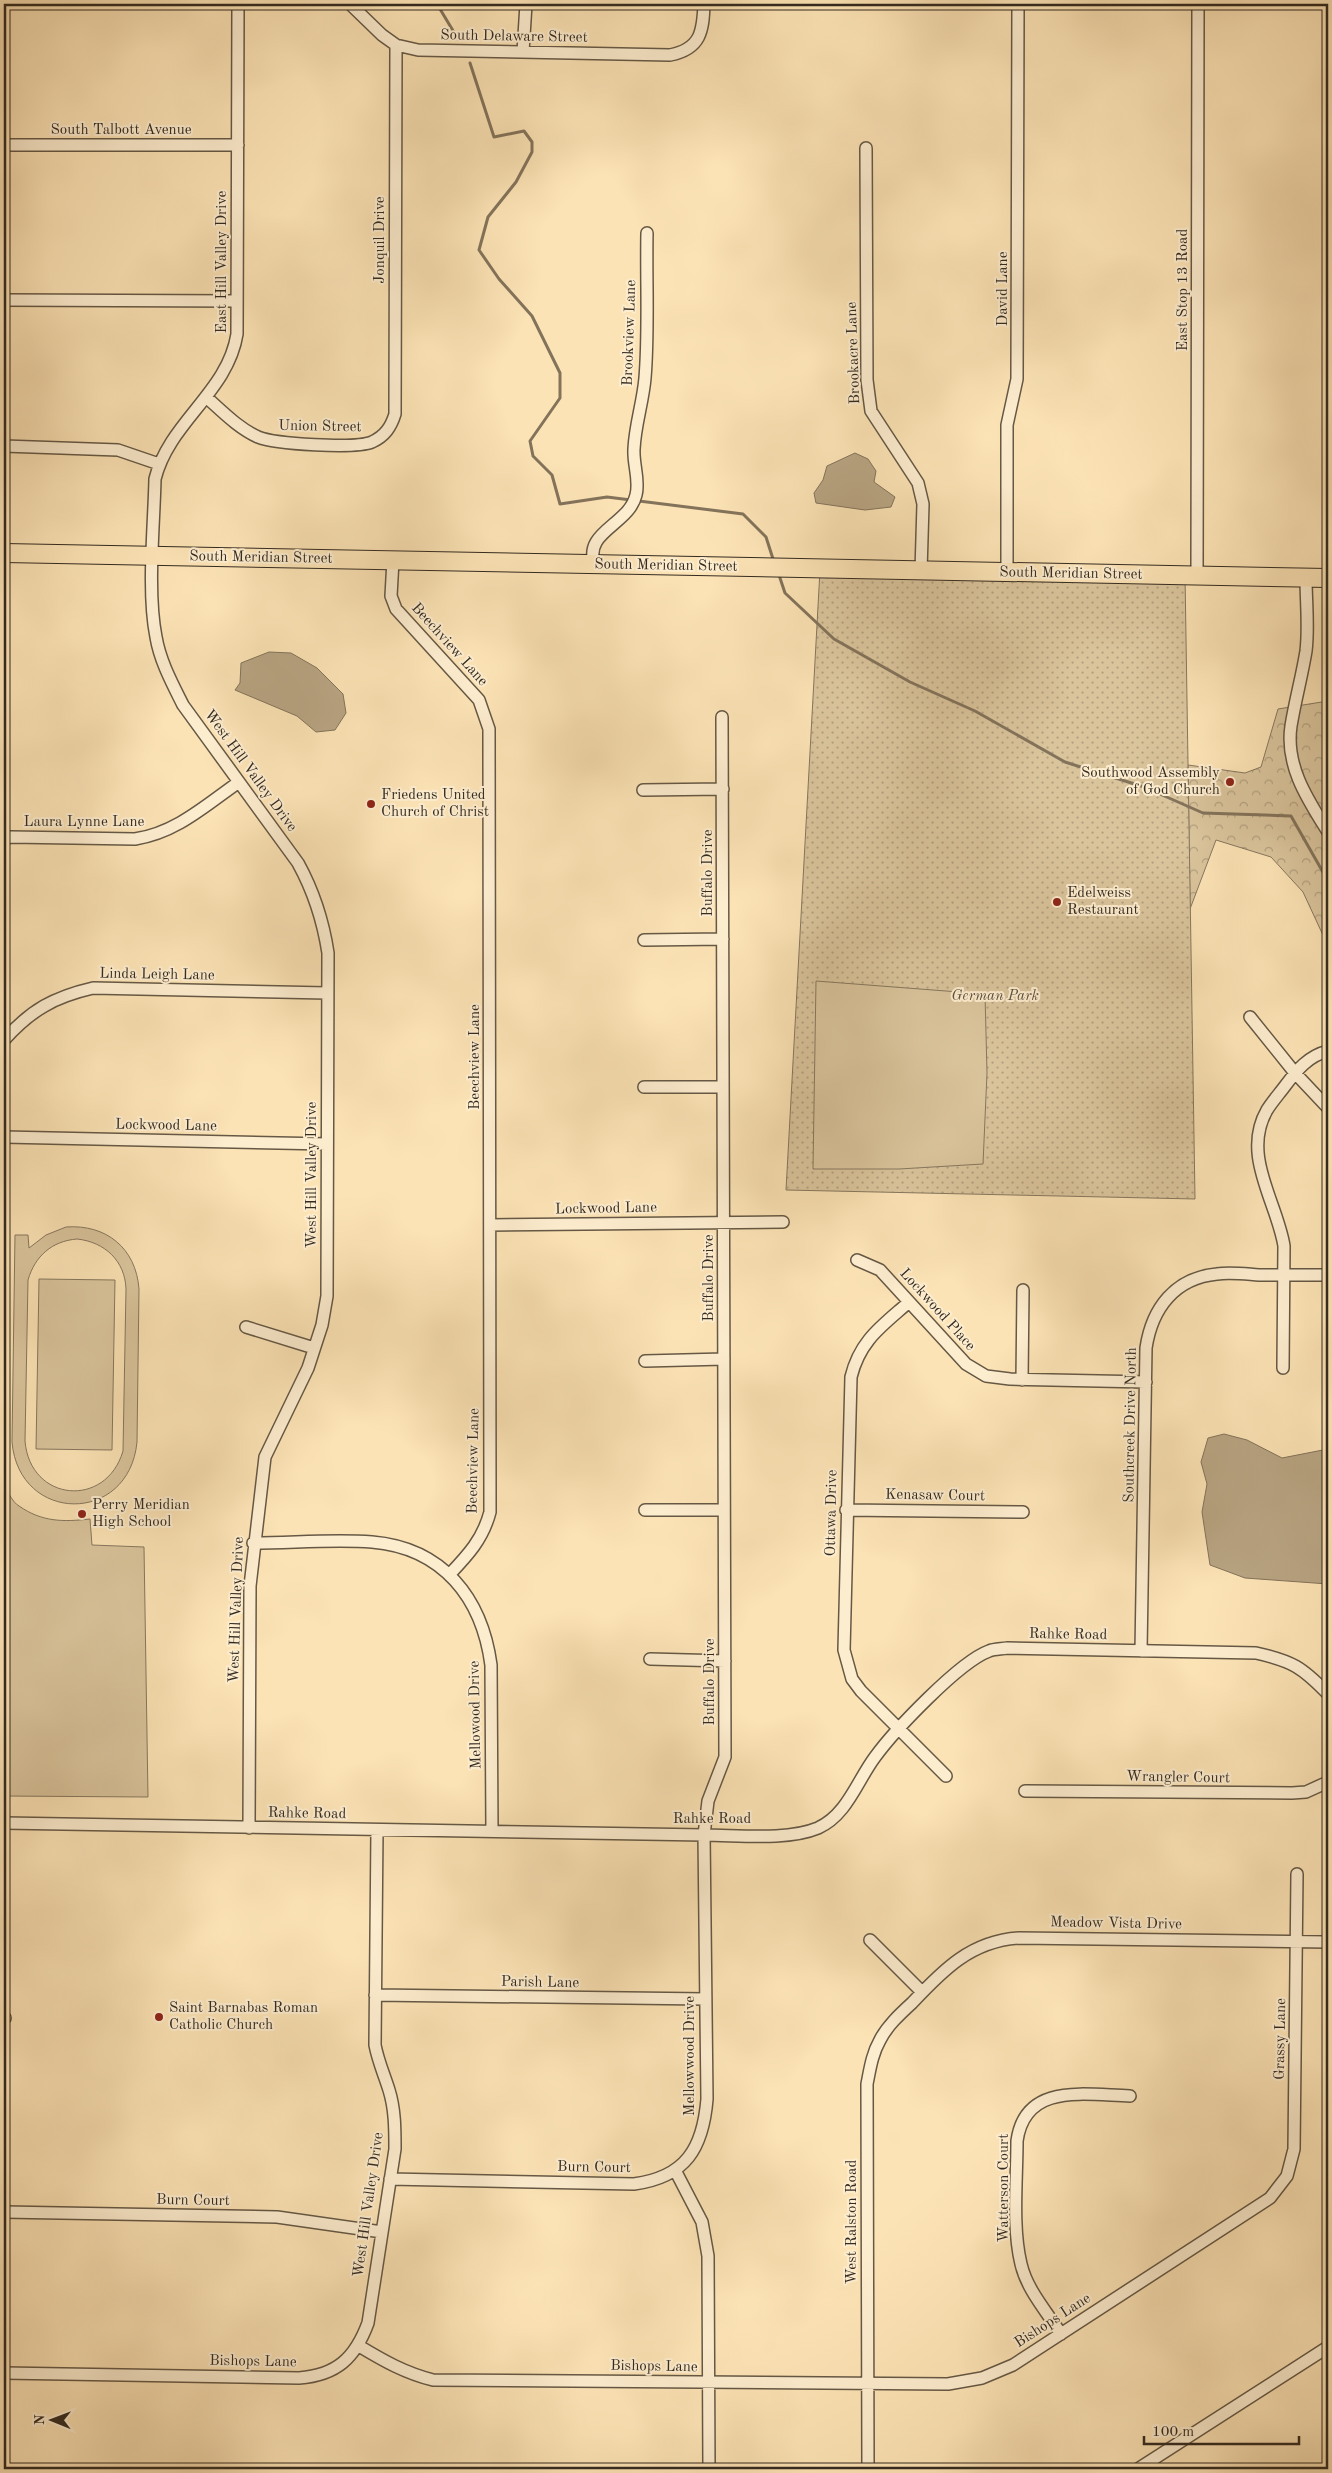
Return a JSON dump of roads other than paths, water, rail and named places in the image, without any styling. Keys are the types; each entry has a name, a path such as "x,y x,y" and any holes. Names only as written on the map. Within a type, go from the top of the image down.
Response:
{"main road":[{"name":"South Meridian Street","path":"4,553 820,570 1328,578"}],"street":[{"name":"East Hill Valley Drive","path":"153,556 156,479 159,464 172,439 224,373 235,352 238,334 238,4"},
{"name":"South Delaware Street","path":"350,4 382,35 396,45 418,50 670,55 681,53 692,46 703,28 704,4"},
{"path":"523,52 526,4"},
{"name":"David Lane","path":"1007,573 1007,425 1018,379 1018,4"},
{"name":"East Stop 13 Road","path":"1197,576 1198,4"},
{"name":"Jonquil Drive","path":"386,434 395,414 396,45"},
{"name":"South Talbott Avenue","path":"4,145 238,145"},
{"name":"Brookacre Lane","path":"866,148 867,380 871,411 918,483 924,504 921,571"},
{"name":"Brookview Lane","path":"595,565 592,552 597,539 622,519 635,498 634,450 646,378 647,233"},
{"path":"4,300 237,301"},
{"name":"Union Street","path":"206,397 246,430 259,438 278,442 354,445 371,442 386,434"},
{"path":"4,446 118,450 159,464"},
{"name":"West Hill Valley Drive","path":"153,556 153,604 156,637 170,679 184,704 298,863 312,888 324,924 328,953 327,1296 322,1325 308,1368 265,1456 253,1543 250,1586 249,1828"},
{"name":"Beechview Lane","path":"393,560 391,596 396,609 479,700 489,729 490,1512 486,1526 475,1549 450,1575"},
{"path":"1306,578 1306,650 1290,728 1291,748 1296,772 1306,795 1328,832"},
{"name":"Buffalo Drive","path":"704,1835 708,1801 725,1757 722,717"},
{"name":"Laura Lynne Lane","path":"4,838 135,839 155,836 173,828 239,782"},
{"path":"643,790 723,789"},
{"path":"644,940 722,939"},
{"name":"Linda Leigh Lane","path":"4,1040 20,1022 35,1010 56,998 93,988 327,992"},
{"path":"1250,1017 1295,1073 1328,1108"},
{"path":"1284,1368 1284,1246 1281,1226 1261,1176 1258,1143 1261,1124 1267,1110 1295,1073 1306,1062 1328,1051"},
{"path":"644,1087 723,1087"},
{"name":"Lockwood Lane","path":"4,1137 327,1144"},
{"name":"Lockwood Lane","path":"490,1225 783,1222"},
{"name":"Lockwood Place","path":"857,1260 880,1270 966,1364 986,1376 1022,1380 1146,1382"},
{"name":"Southcreek Drive North","path":"1141,1651 1146,1382 1149,1328 1162,1303 1180,1286 1216,1274 1328,1275"},
{"path":"1022,1380 1023,1290"},
{"name":"Ottawa Drive","path":"909,1302 871,1335 855,1358 851,1377 846,1510 844,1650 846,1665 852,1679 861,1691 946,1776"},
{"path":"246,1326 314,1348"},
{"path":"645,1361 724,1359"},
{"path":"645,1510 724,1510"},
{"name":"Kenasaw Court","path":"846,1510 1023,1512"},
{"name":"Mellowood Drive","path":"253,1543 372,1542 400,1547 425,1557 450,1575 463,1589 476,1609 489,1646 491,1665 492,1832"},
{"name":"Rahke Road","path":"4,1824 704,1835 791,1834 819,1827 841,1811 874,1758 898,1729 967,1664 989,1651 1008,1648 1256,1653 1285,1660 1299,1667 1328,1694"},
{"path":"650,1659 725,1661"},
{"name":"Wrangler Court","path":"1025,1791 1292,1793 1306,1792 1328,1782"},
{"name":"West Hill Valley Drive","path":"359,2346 368,2323 390,2179 395,2124 389,2091 376,2053 377,1830"},
{"name":"Mellowwood Drive","path":"675,2170 693,2152 705,2125 707,2099 704,1835"},
{"name":"Grassy Lane","path":"1270,2198 1286,2176 1294,2149 1298,1874"},
{"name":"Meadow Vista Drive","path":"922,1992 943,1970 967,1952 1009,1938 1328,1942"},
{"path":"870,1940 922,1992"},
{"name":"West Ralston Road","path":"868,2469 868,2074 881,2038 922,1992"},
{"name":"Parish Lane","path":"375,1996 706,1999"},
{"name":"Watterson Court","path":"1061,2334 1032,2291 1021,2265 1017,2237 1017,2141 1019,2126 1029,2109 1041,2100 1060,2095 1130,2096"},
{"path":"675,2170 702,2222 708,2256 709,2469"},
{"name":"Burn Court","path":"390,2179 634,2184 651,2182 675,2170"},
{"name":"Bishops Lane","path":"4,2373 313,2377 332,2371 347,2360 359,2346 409,2374 433,2380 948,2384 982,2378 1013,2365 1270,2198"},
{"name":"Burn Court","path":"4,2212 277,2217 382,2232"},
{"path":"1138,2469 1328,2347"}],"waterway":[{"path":"437,4 458,39"},
{"path":"470,63 494,137 524,131 532,142 532,152 516,182 488,217 479,250 499,279 532,316 560,373 560,398 530,441 533,456 552,475 560,504 607,497 743,514 766,537 774,562"},
{"path":"778,572 785,593 834,639 910,682 975,711 1065,762 1144,787 1203,813 1291,816 1328,881"}],"place":[{"name":"Southwood Assembly of God Church","path":"1230,782"},
{"name":"Friedens United Church of Christ","path":"371,804"},
{"name":"Edelweiss Restaurant","path":"1057,902"},
{"name":"Perry Meridian High School","path":"82,1514"},
{"name":"Saint Barnabas Roman Catholic Church","path":"159,2017"}],"park label":[{"name":"German Park","path":"995,996"}]}
